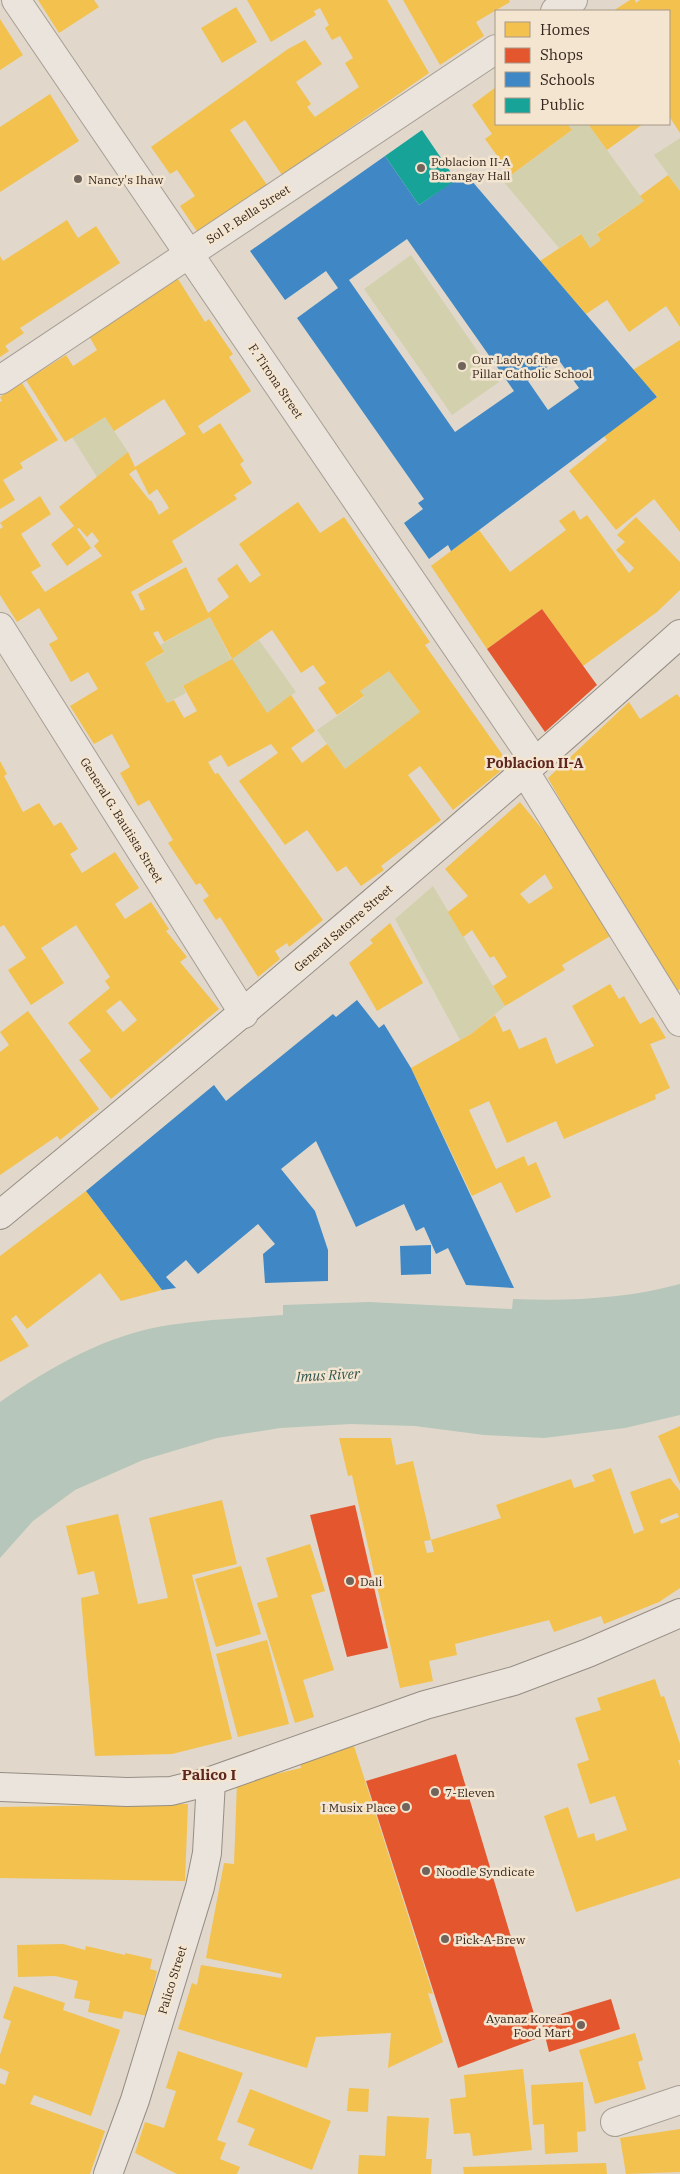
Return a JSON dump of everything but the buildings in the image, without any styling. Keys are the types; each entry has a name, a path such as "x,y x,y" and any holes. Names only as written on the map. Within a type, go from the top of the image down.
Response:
{"street":[{"name":"F. Tirona Street","path":"16,0 189,253 530,767 680,1022"},
{"path":"557,10 573,0"},
{"name":"Sol P. Bella Street","path":"0,380 495,50"},
{"name":"General G. Bautista Street","path":"0,627 244,1014"},
{"name":"General Satorre Street","path":"0,1215 244,1014 530,767 680,634"},
{"path":"0,1786 127,1792 171,1791 211,1781 425,1705 531,1675 588,1653 680,1613"},
{"name":"Palico Street","path":"108,2174 135,2100 200,1887 207,1853 211,1781"},
{"path":"615,2122 680,2100"}],"shaded area":[{"path":"568,125 589,125 644,201 597,233 601,240 590,248 580,234 559,248 503,181 571,131"},
{"path":"680,138 680,191 654,155"},
{"path":"411,255 499,382 452,415 364,289"},
{"path":"105,417 128,452 97,477 72,437"},
{"path":"210,617 231,659 259,640 296,692 267,713 183,686 186,693 167,703 145,663 164,653 160,645"},
{"path":"389,671 420,712 345,769 317,730 364,697 360,691"},
{"path":"433,886 505,1006 471,1034 460,1040 395,919"}],"water":[{"name":"Imus River","path":"680,1284 680,1415 625,1428 544,1438 484,1435 415,1426 351,1424 280,1428 217,1438 143,1460 75,1490 33,1521 0,1558 0,1402 39,1376 102,1344 146,1329 169,1325 283,1315 283,1305 369,1302 512,1309 513,1299 597,1298 639,1293"}],"place":[{"name":"Poblacion II-A Barangay Hall","path":"421,168"},
{"name":"Nancy's Ihaw","path":"78,179"},
{"name":"Our Lady of the Pillar Catholic School","path":"462,366"},
{"name":"Dali","path":"350,1581"},
{"name":"7-Eleven","path":"435,1792"},
{"name":"I Musix Place","path":"406,1807"},
{"name":"Noodle Syndicate","path":"426,1871"},
{"name":"Pick-A-Brew","path":"445,1939"},
{"name":"Ayanaz Korean Food Mart","path":"581,2025"}],"district":[{"name":"Poblacion II-A","path":"535,763"},
{"name":"Palico I","path":"209,1774"}]}
